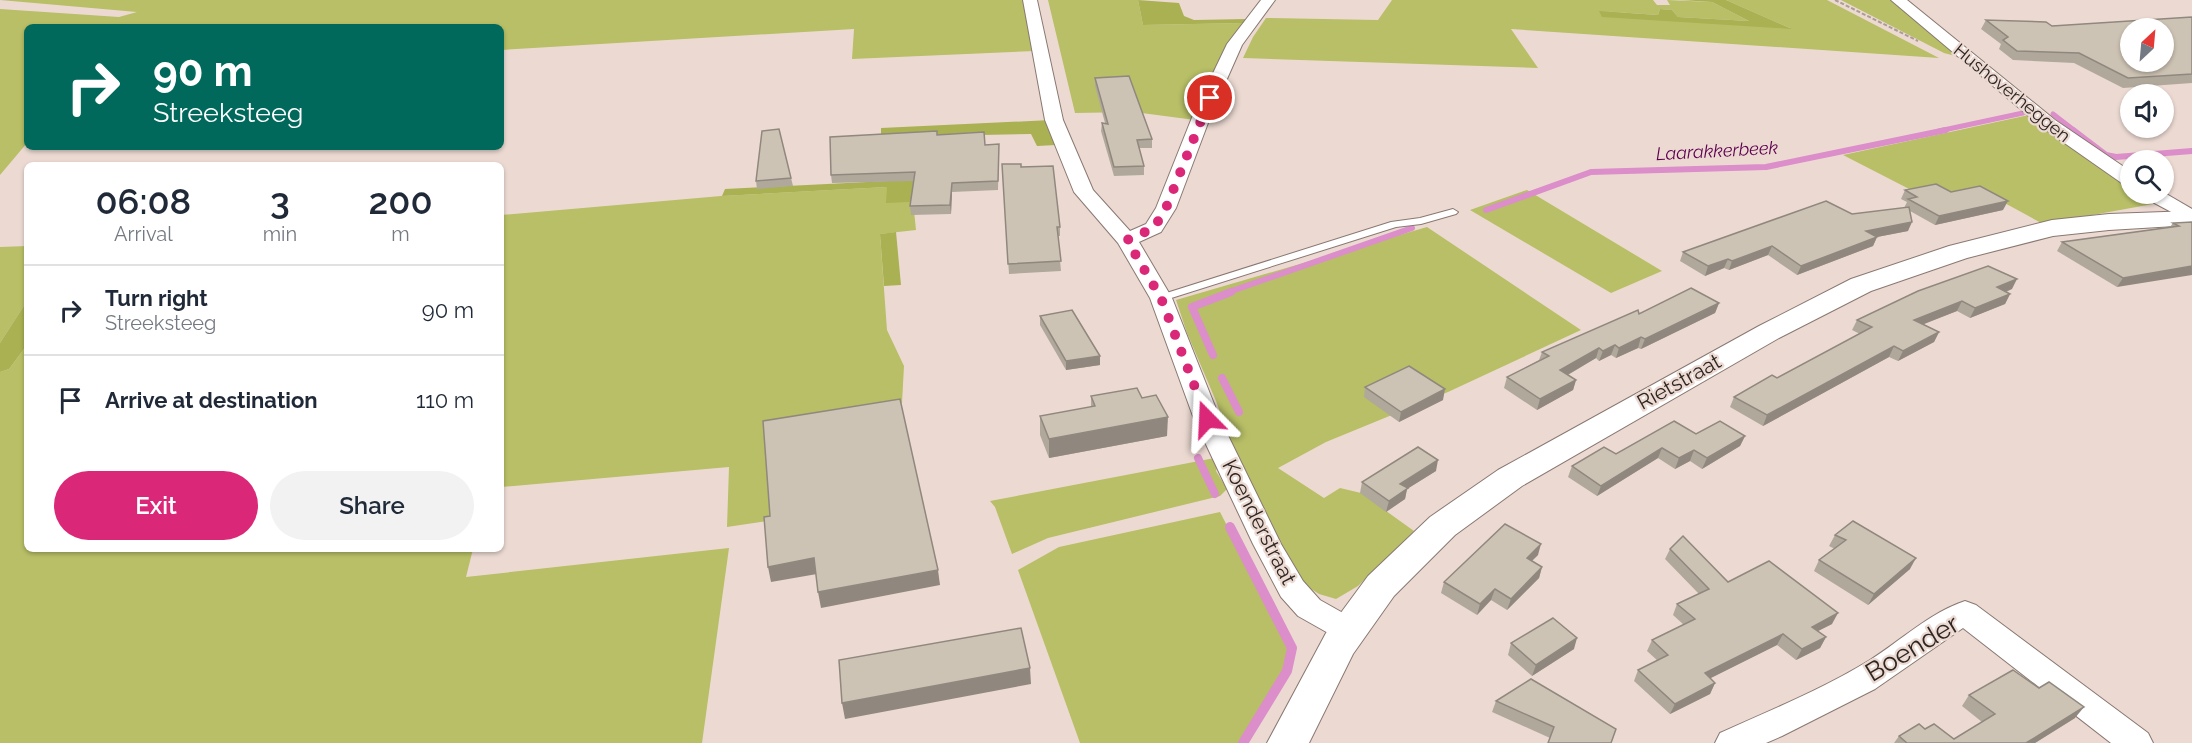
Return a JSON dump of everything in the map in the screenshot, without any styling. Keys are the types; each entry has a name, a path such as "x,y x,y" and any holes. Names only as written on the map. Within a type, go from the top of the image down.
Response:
{"street":[{"name":"Koenderstraat","path":"1030,0 1054,120 1084,192 1127,240 1161,298 1207,419 1267,544 1292,589 1309,608 1348,630"},
{"path":"1127,240 1154,228 1166,208 1202,116 1235,44 1268,0"},
{"name":"Hushoverheggen","path":"1898,0 2049,124 2120,173"},
{"path":"2169,204 2192,218"},
{"name":"Rietstraat","path":"1288,743 1348,630 1378,591 1426,540 1474,499 1812,309 1861,285 1958,252 2052,228 2109,222 2192,218"},
{"name":"Boender","path":"1732,743 1880,669 1951,620 1965,613 2136,743"}],"lane":[{"path":"1161,298 1395,224 1453,212"}],"path":[{"path":"1835,0 1919,42"}],"green space":[{"path":"0,0 1023,0 1035,51 852,59 854,29 504,50 504,24 24,24 24,147 0,175 0,9 119,17 137,12"},
{"path":"1048,0 1138,0 1143,25 1244,23 1195,120 1134,112 1075,113"},
{"path":"1138,0 1179,3 1184,16 1194,20 1247,19 1244,23 1143,25"},
{"path":"1392,0 1653,0 1657,5 1670,5 1667,0 1712,2 1749,21 1678,17 1672,10 1660,9 1658,15 1600,11 1790,28 1726,0 1827,0 1939,58 1511,29 1538,68 1243,58 1266,18 1378,20"},
{"path":"1680,0 1726,0 1792,29 1602,17 1599,11 1658,15 1660,9 1672,10 1678,17 1749,21 1712,2"},
{"path":"1841,0 1894,0 1963,58 1944,53"},
{"path":"2029,115 2120,182 2120,204 2153,204 2043,224 1979,189 1942,195 1915,192 1843,155"},
{"path":"1051,120 1056,145 1037,146 1031,134 881,137 881,128"},
{"path":"927,179 930,201 886,203 887,187 722,196 725,189"},
{"path":"887,187 913,201 916,230 880,234 887,330 904,366 902,403 773,424 780,519 727,527 729,467 504,487 504,215 721,196"},
{"path":"1527,190 1662,271 1611,293 1470,210"},
{"path":"1427,227 1581,330 1448,392 1326,442 1278,468 1324,498 1340,488 1361,493 1414,531 1358,586 1336,599 1319,594 1305,585 1247,486 1176,300"},
{"path":"896,232 901,285 884,286 880,234"},
{"path":"24,246 24,306 0,343 0,247"},
{"path":"24,306 24,349 9,369 0,372 0,343"},
{"path":"24,349 24,552 472,552 466,577 729,548 702,743 0,743 0,372 9,369"},
{"path":"1220,457 1216,471 1227,489 1220,496 1048,538 1012,554 995,507 990,501"},
{"path":"1220,512 1290,649 1278,690 1247,743 1080,743 1018,570 1059,547"}],"building":[{"path":"2192,17 2192,74 2128,78 2079,53 2017,51 2003,40 2008,37 1986,20 2046,22 2052,26 2120,22 2120,72 2174,72 2174,18"},
{"path":"1129,76 1152,139 1137,140 1144,166 1114,167 1102,123 1108,124 1095,78"},
{"path":"779,129 791,178 756,181 762,131"},
{"path":"937,131 937,135 984,132 985,145 999,144 998,181 952,183 950,205 910,206 915,172 831,175 830,137"},
{"path":"1002,164 1021,164 1021,167 1053,166 1060,227 1057,227 1061,261 1008,264"},
{"path":"1936,184 1951,192 1980,186 2008,201 1939,216 1908,199 1917,197 1905,190"},
{"path":"1826,201 1852,214 1909,207 1912,222 1866,231 1877,237 1801,266 1772,246 1732,261 1728,259 1708,266 1683,252"},
{"path":"2192,222 2192,266 2123,278 2062,242 2179,226 2173,223"},
{"path":"1988,266 2017,279 1997,287 2010,294 1975,308 1962,301 1914,320 1939,332 1903,351 1894,346 1767,415 1734,397 1772,375 1777,378 1872,327 1857,320 1918,291"},
{"path":"1691,288 1719,303 1645,339 1641,337 1619,348 1615,345 1603,351 1599,348 1560,370 1576,380 1540,399 1507,377 1549,356 1542,352 1638,310 1639,314"},
{"path":"1072,310 1100,356 1066,361 1040,316"},
{"path":"1409,366 1445,389 1401,412 1365,387"},
{"path":"1137,388 1142,398 1156,395 1168,417 1049,439 1040,416 1095,406 1091,396"},
{"path":"900,399 938,570 818,592 814,558 768,567 764,517 770,516 763,421"},
{"path":"1674,421 1696,434 1720,421 1745,436 1707,458 1694,450 1679,458 1662,448 1601,486 1572,466 1604,447 1616,454"},
{"path":"1418,447 1438,460 1400,484 1408,488 1389,501 1362,482"},
{"path":"1853,521 1916,558 1874,594 1819,560 1846,540 1835,535"},
{"path":"1505,524 1541,544 1527,558 1542,567 1511,599 1495,589 1480,604 1444,582"},
{"path":"1683,536 1728,582 1769,561 1838,613 1812,627 1826,637 1802,649 1783,634 1705,673 1715,683 1675,704 1638,670 1668,655 1652,640 1695,619 1677,604 1709,589 1670,549"},
{"path":"1553,618 1577,638 1536,665 1511,643"},
{"path":"1021,628 1030,668 842,703 839,660"},
{"path":"2013,670 2039,688 2049,682 2084,707 2026,743 1907,743 1899,736 1919,724 1925,729 1934,724 1954,739 1995,714 1969,695"},
{"path":"1531,679 1616,729 1611,743 1548,743 1554,727 1496,701"}],"waterway":[{"name":"Laarakkerbeek","path":"1939,131 2023,113"},
{"name":"Laarakkerbeek","path":"2053,114 2075,131"},
{"name":"Laarakkerbeek","path":"1486,210 1591,172 1766,167 1946,130"},
{"name":"Laarakkerbeek","path":"2073,130 2106,155 2116,157 2192,151"},
{"name":"Laarakkerbeek","path":"1226,293 1412,228"},
{"name":"Laarakkerbeek","path":"1213,355 1192,307 1231,292"},
{"name":"Laarakkerbeek","path":"1222,378 1239,412"},
{"name":"Laarakkerbeek","path":"1198,458 1215,494"},
{"name":"Laarakkerbeek","path":"1230,527 1292,648 1287,671 1243,743"}],"route":[{"path":"1207,419 1161,298 1127,240 1154,228 1166,208 1210,98"}]}
